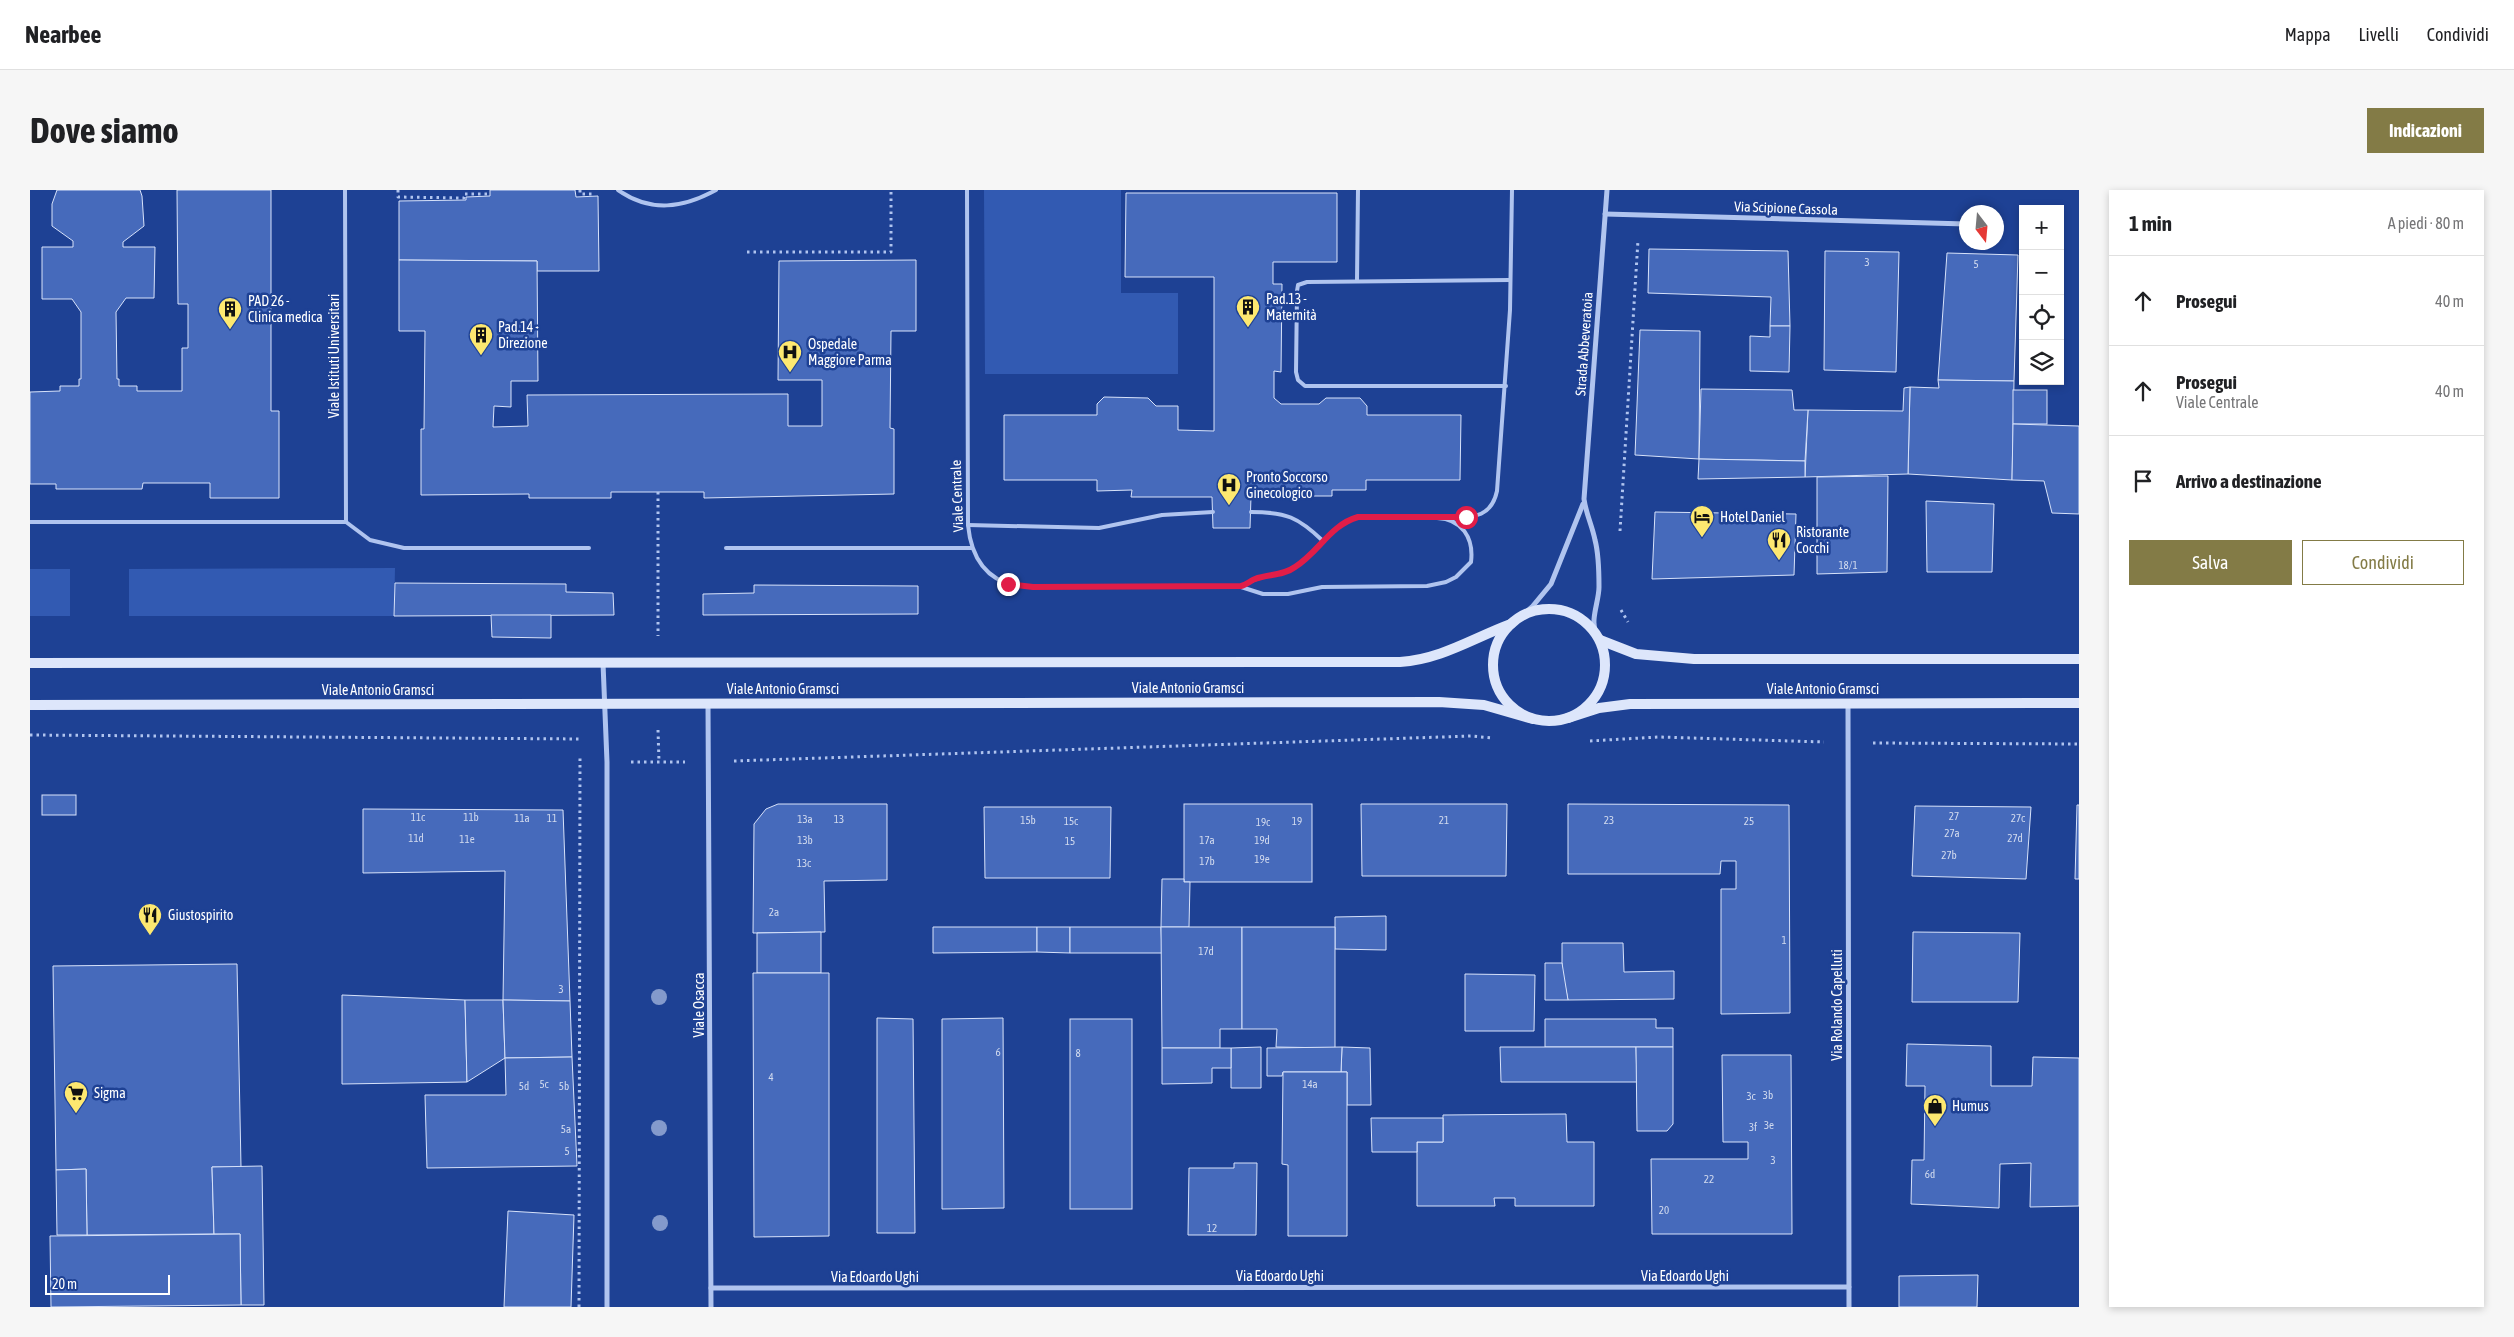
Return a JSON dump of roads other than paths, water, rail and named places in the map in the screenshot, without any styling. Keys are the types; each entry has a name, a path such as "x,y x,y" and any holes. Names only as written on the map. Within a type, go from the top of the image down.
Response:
{"main road":[{"name":"Viale Antonio Gramsci","path":"30,663 1400,662 1439,655 1464,646 1541,610 1564,611 1575,616 1598,637 1636,654 1694,659 2079,659"},
{"name":"Viale Antonio Gramsci","path":"1515,621 1503,634 1494,656 1495,679 1505,699 1513,708 1533,718"},
{"name":"Viale Antonio Gramsci","path":"1568,718 1588,706 1602,686 1606,663 1598,637"},
{"name":"Viale Antonio Gramsci","path":"30,705 1439,702 1484,705 1545,721 1568,718 1615,705 2079,702"}],"street":[{"name":"Strada Abbeveratoia","path":"1598,637 1594,626 1599,586 1597,552 1595,537 1587,520 1584,499 1607,190"},
{"name":"Via Scipione Cassola","path":"1605,214 1959,224"},
{"name":"Strada Abbeveratoia","path":"1515,621 1532,607 1551,584 1584,499"},
{"path":"603,663 607,762 607,1307"},
{"name":"Viale Osacca","path":"708,703 710,762 711,1307"},
{"name":"Via Rolando Capelluti","path":"1848,703 1849,1307"},
{"name":"Via Edoardo Ughi","path":"711,1288 1849,1287"}],"lane":[{"name":"Viale Istituti Universitari","path":"345,190 346,522"},
{"path":"618,190 647,205 669,206 690,203 716,190"},
{"name":"Viale Centrale","path":"966,190 968,525 972,548 985,570 1000,581 1016,586 1238,586"},
{"path":"1357,281 1358,190"},
{"path":"1238,586 1290,571 1339,526 1358,517 1473,517 1485,512 1494,504 1499,476 1506,386 1512,190"},
{"path":"1506,386 1307,386 1300,383 1296,372 1298,285 1307,282 1510,280"},
{"path":"968,525 1099,528 1168,514 1213,512"},
{"path":"1251,512 1281,513 1290,516 1304,524 1323,541"},
{"path":"1238,586 1263,594 1288,594 1322,587 1421,586 1446,582 1456,577 1468,567 1471,562 1472,546 1468,535 1459,524 1452,520 1437,518"},
{"path":"30,522 346,522 370,540 404,548 589,548"},
{"path":"726,548 972,548"}],"place":[{"name":"Pad.13 - Maternità","path":"1248,328"},
{"name":"PAD 26 - Clinica medica","path":"230,330"},
{"name":"Pad.14 - Direzione","path":"481,356"},
{"name":"Ospedale Maggiore Parma","path":"790,373"},
{"name":"Pronto Soccorso Ginecologico","path":"1229,506"},
{"name":"Hotel Daniel","path":"1702,538"},
{"name":"Ristorante Cocchi","path":"1779,561"},
{"name":"Giustospirito","path":"150,936"},
{"name":"Sigma","path":"76,1114"},
{"name":"Humus","path":"1935,1127"}]}
